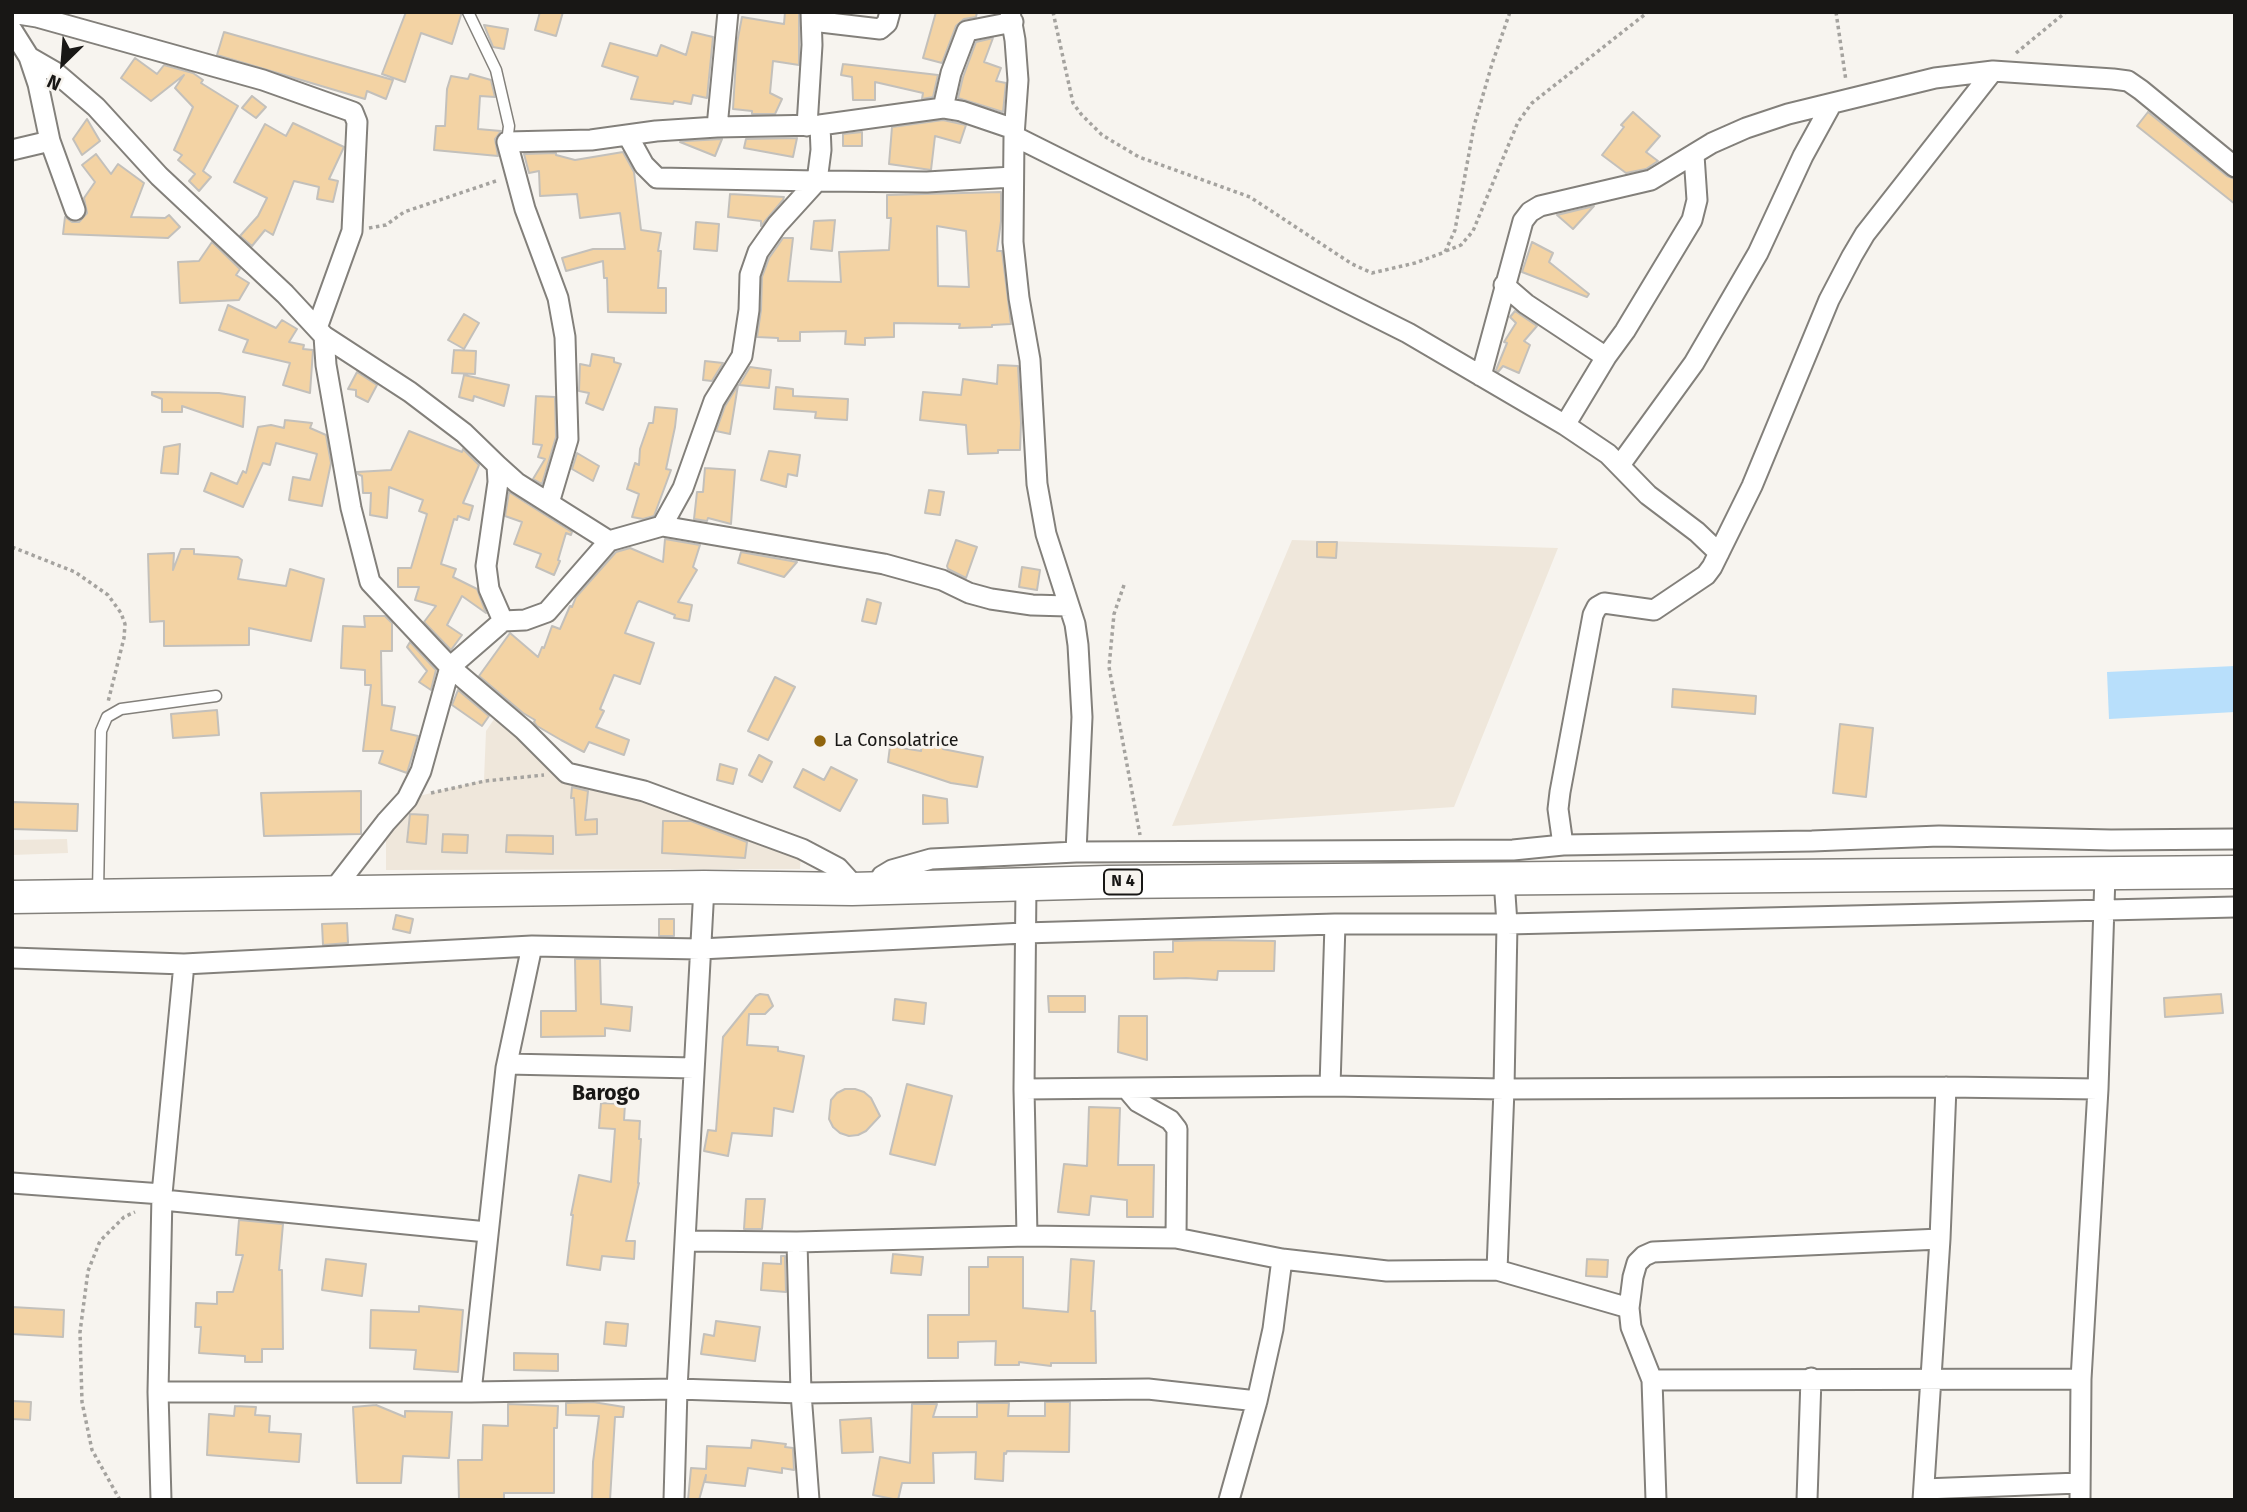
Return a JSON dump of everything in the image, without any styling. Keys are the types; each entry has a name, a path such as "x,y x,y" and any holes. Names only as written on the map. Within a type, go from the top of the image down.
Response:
{"highway":[{"name":"N 4","path":"12,897 704,887 864,888 2235,872"}],"street":[{"path":"718,127 728,12"},
{"path":"662,526 682,488 714,401 741,356 749,310 750,275 758,252 777,225 817,181 821,150 814,125 811,17 880,29 887,23 890,12"},
{"path":"12,13 37,17 262,80 353,112 357,133 352,231 321,332 351,508 370,582 450,667 495,704 567,773 644,791 802,849 838,867 848,879 864,888 891,870 931,859 1076,852 1513,850 1563,845 1787,842 1939,836 2111,840 2235,839"},
{"path":"943,108 951,73 967,31 1011,17 1018,79 1014,133 1013,242 1030,360 1037,484 1046,534 1075,624 1078,645 1082,717 1076,852"},
{"path":"12,30 29,57 50,141 75,210"},
{"path":"29,57 55,72 96,107 159,176 285,294 321,332 410,392 464,433 517,483 609,541"},
{"path":"1563,845 1558,808 1560,792 1593,615 1597,607 1604,603 1654,610 1706,575 1763,460 1829,300 1852,256 1865,234 1993,71"},
{"path":"1481,376 1523,221 1530,212 1540,206 1651,180 1712,143 1788,114 1935,78 1993,71 2128,82 2235,167"},
{"path":"1620,465 1694,363 1758,253 1803,156 1831,105"},
{"path":"549,503 568,439 565,337 558,298 514,175 506,142 591,141 656,131 814,125 943,108 961,111 1014,133 1408,333 1565,425 1608,454 1648,495 1696,531 1719,553"},
{"path":"628,136 645,165 657,178 927,182 1013,177"},
{"path":"12,150 50,141"},
{"path":"1565,425 1692,220 1697,200 1694,155"},
{"path":"1504,285 1536,311 1606,357"},
{"path":"498,465 486,566 489,589 503,621"},
{"path":"331,893 407,799 421,771 450,667 503,621 525,621 547,612 609,541 662,526 884,564 942,580 969,593 991,599 1032,605 1068,606"},
{"path":"1946,1087 1940,1239 1924,1494 2080,1492 2081,1379 2098,1089 2105,874"},
{"path":"1497,1270 1507,924 1504,879"},
{"path":"1026,885 1024,1089 1027,1236"},
{"path":"674,1500 677,1388 704,887"},
{"path":"12,958 184,964 532,946 700,949 1024,933 1335,924 1507,924 2235,907"},
{"path":"1330,1086 1335,924"},
{"path":"471,1392 507,1064 532,946"},
{"path":"161,1500 159,1392 163,1197 184,964"},
{"path":"507,1064 694,1068"},
{"path":"1024,1089 1330,1086 1504,1089 2098,1089"},
{"path":"1127,1089 1138,1102 1170,1120 1177,1129 1176,1238"},
{"path":"12,1183 487,1231"},
{"path":"686,1241 797,1242 1027,1236 1176,1238 1282,1259 1387,1271 1497,1270 1629,1308"},
{"path":"1656,1500 1652,1380 1631,1327 1629,1308 1637,1263 1644,1256 1653,1252 1940,1239"},
{"path":"797,1242 801,1393 809,1500"},
{"path":"1229,1500 1257,1401 1273,1329 1282,1259"},
{"path":"1807,1500 1811,1378"},
{"path":"1652,1380 2081,1379"},
{"path":"159,1392 471,1392 677,1388 801,1393 1148,1389 1257,1401"}],"lane":[{"path":"467,12 496,70 509,126 506,142"},
{"path":"98,896 101,732 107,718 121,709 216,696"}],"path":[{"path":"1053,12 1073,103 1102,135 1139,157 1250,197 1352,264 1372,273 1415,263 1461,245 1473,231 1518,122 1532,103 1648,12"},
{"path":"1445,251 1455,230 1474,126 1510,12"},
{"path":"1831,105 1846,86 1836,12"},
{"path":"1993,71 2066,12"},
{"path":"352,231 386,226 404,212 514,175"},
{"path":"12,547 75,572 108,595 121,613 125,624 124,638 101,732"},
{"path":"1125,585 1114,614 1109,667 1139,827 1140,851"},
{"path":"407,799 485,780 567,773"},
{"path":"120,1500 92,1450 82,1402 80,1332 88,1271 100,1241 124,1217 163,1197"}],"shaded area":[{"path":"1292,540 1558,548 1454,807 1172,826"},
{"path":"499,712 523,733 582,769 801,850 800,869 386,870 386,822 407,799 484,780 486,731"},
{"path":"67,839 68,853 12,855 12,840"}],"water":[{"path":"2235,666 2235,712 2109,719 2107,672"}],"building":[{"path":"406,12 461,12 461,15 452,44 421,33 405,82 382,74"},
{"path":"540,12 563,12 556,36 535,30"},
{"path":"785,12 799,13 799,65 773,61 770,93 782,99 775,114 752,114 752,111 733,109 737,43 742,17 784,24"},
{"path":"936,12 977,12 976,17 964,19 956,26 942,63 923,58"},
{"path":"484,25 508,29 504,49 493,47"},
{"path":"224,32 393,80 386,99 367,91 365,99 217,55"},
{"path":"692,32 713,37 707,98 693,95 691,104 631,99 638,77 602,66 610,43 657,56 661,45 686,55"},
{"path":"993,38 984,62 1001,68 996,81 1006,83 1003,112 958,98 976,42"},
{"path":"135,58 157,74 164,65 193,73 203,80 201,83 238,106 203,171 211,177 199,191 189,181 195,174 178,160 182,155 174,150 193,107 175,88 184,75 151,101 121,78"},
{"path":"843,64 938,75 933,97 922,99 923,93 875,82 875,100 853,100 852,77 841,75"},
{"path":"470,74 491,80 495,97 480,96 478,129 501,131 495,139 498,156 434,150 436,126 445,126 447,89 451,76 468,79"},
{"path":"252,96 266,107 256,118 242,108"},
{"path":"1633,112 1660,136 1646,152 1658,161 1646,169 1626,173 1602,155 1624,127 1621,125"},
{"path":"2148,112 2227,176 2235,179 2235,204 2137,126"},
{"path":"87,119 100,141 82,155 73,139"},
{"path":"943,120 966,125 960,143 935,136 931,170 889,164 892,127"},
{"path":"293,123 344,147 329,179 338,181 333,202 317,199 319,187 294,181 273,235 265,230 252,246 240,236 258,216 267,198 234,182 265,124 286,136"},
{"path":"862,132 862,146 843,146 843,134"},
{"path":"797,138 793,157 744,148 746,139"},
{"path":"722,139 715,156 680,142 686,141"},
{"path":"623,152 634,172 641,230 661,233 658,288 666,288 666,313 608,312 607,278 604,278 603,261 566,271 562,258 593,249 625,249 620,213 580,218 577,194 540,196 539,171 529,173 524,154 556,153 575,160"},
{"path":"96,154 111,174 118,164 144,183 131,217 165,218 169,215 180,227 168,238 63,234 65,217 72,222 79,222 87,213 84,198 95,182 82,165"},
{"path":"1001,192 997,251 1002,251 1011,324 959,328 960,324 894,323 894,337 865,338 865,345 845,344 846,331 800,332 800,341 757,337 762,277 769,258 783,238 793,238 788,281 841,282 839,252 889,250 891,218 887,218 887,195","holes":["937,226 966,231 969,287 938,286"]},
{"path":"730,194 784,197 761,226 761,221 728,217"},
{"path":"1594,206 1573,229 1557,215"},
{"path":"835,220 832,251 811,249 814,221"},
{"path":"696,222 719,224 717,251 694,249"},
{"path":"212,242 240,269 236,275 249,283 239,300 180,303 178,262 199,261"},
{"path":"1532,242 1553,253 1549,262 1589,294 1587,297 1522,272"},
{"path":"228,305 276,328 282,320 297,329 289,342 304,345 303,349 313,350 310,393 283,385 290,363 243,352 248,340 219,330"},
{"path":"1515,311 1537,326 1524,341 1530,345 1519,373 1503,366 1498,372 1496,370 1507,343 1504,342 1516,323 1510,317"},
{"path":"464,314 479,323 464,349 448,340"},
{"path":"454,350 476,351 475,374 452,373"},
{"path":"592,354 614,358 614,362 621,364 603,410 586,403 589,393 579,391 580,364 590,366"},
{"path":"705,361 723,363 712,381 703,380"},
{"path":"998,365 1018,366 1020,450 968,454 966,425 920,420 923,392 961,395 963,379 997,384"},
{"path":"750,367 771,370 769,388 739,385"},
{"path":"357,372 377,385 368,402 356,396 356,390 348,389"},
{"path":"464,375 509,385 504,406 474,396 473,401 459,397"},
{"path":"738,385 730,434 716,431 725,406"},
{"path":"776,387 793,389 793,396 848,399 847,420 815,418 816,412 774,409"},
{"path":"152,392 219,393 245,397 243,427 182,406 182,412 162,412 162,399 152,395"},
{"path":"536,396 555,397 556,437 542,484 533,479 545,459 538,457 542,445 533,444"},
{"path":"655,407 677,409 666,469 671,470 654,516 643,519 632,517 639,494 627,489 635,463 639,465 640,449 649,423 653,423"},
{"path":"285,420 312,423 310,428 326,435 331,463 322,506 289,500 293,477 310,480 317,454 276,443 270,465 263,463 243,507 204,491 211,473 237,484 243,471 246,473 258,427 271,425 284,428"},
{"path":"409,431 462,452 463,449 479,465 463,503 473,506 469,520 458,516 457,520 454,519 441,564 456,569 453,577 477,589 486,613 462,596 447,625 462,635 451,650 424,622 436,606 415,600 419,587 398,587 398,568 411,568 427,514 419,511 423,500 389,487 387,518 370,515 371,493 363,493 362,476 357,472 391,470"},
{"path":"180,444 178,474 161,473 164,447"},
{"path":"769,451 800,455 797,476 788,474 786,487 761,480"},
{"path":"577,453 599,466 593,481 572,469"},
{"path":"705,468 735,470 731,524 708,518 707,521 694,519 697,492 703,492"},
{"path":"929,490 944,492 940,515 925,513"},
{"path":"509,492 572,532 571,535 566,533 554,575 536,567 541,554 514,544 522,522 505,516"},
{"path":"665,539 700,545 693,567 697,570 678,602 692,605 689,621 674,618 675,615 639,601 637,603 625,633 654,643 640,684 614,675 600,709 604,711 596,727 629,740 624,755 589,742 584,752 561,740 537,726 535,720 479,676 510,633 538,657 552,626 560,629 576,597 616,552 630,548 663,562"},
{"path":"956,540 977,547 966,578 947,566"},
{"path":"1317,542 1337,542 1336,558 1317,557"},
{"path":"181,549 194,549 194,554 238,557 242,560 238,579 286,586 290,569 324,579 311,641 249,628 249,645 164,646 164,621 150,622 148,554 174,553 173,570"},
{"path":"741,552 797,562 784,577 738,563"},
{"path":"1022,567 1040,570 1037,590 1019,587"},
{"path":"867,599 881,603 876,624 862,621"},
{"path":"364,616 385,616 392,623 392,651 381,651 382,705 395,707 391,730 418,736 407,773 379,763 383,751 363,751 371,685 365,685 365,670 341,668 343,626 365,627"},
{"path":"410,642 436,670 431,690 419,682 427,671 407,647"},
{"path":"775,677 795,687 768,740 748,731"},
{"path":"1673,689 1756,696 1755,714 1672,707"},
{"path":"458,690 489,716 482,726 452,705"},
{"path":"217,710 219,735 173,738 171,714"},
{"path":"1840,724 1873,728 1866,797 1833,793"},
{"path":"924,733 946,737 943,749 983,757 977,787 951,783 888,762 890,746 921,751"},
{"path":"759,755 772,762 762,782 749,775"},
{"path":"720,764 737,769 733,784 717,780"},
{"path":"831,767 857,780 840,811 794,787 803,769 824,780"},
{"path":"572,787 588,791 585,820 597,819 597,834 576,835"},
{"path":"361,791 361,834 264,836 261,793"},
{"path":"923,795 947,799 948,823 923,824"},
{"path":"12,802 78,804 77,831 12,829"},
{"path":"410,814 428,815 426,844 407,842"},
{"path":"663,821 691,821 747,842 745,858 662,853"},
{"path":"443,834 468,835 467,853 442,852"},
{"path":"507,835 553,836 553,854 506,852"},
{"path":"396,915 413,919 410,933 393,929"},
{"path":"659,919 674,919 674,936 659,936"},
{"path":"347,923 348,943 323,945 322,924"},
{"path":"1173,941 1275,941 1274,971 1218,971 1217,980 1154,979 1154,952 1173,952"},
{"path":"575,959 600,959 601,1004 632,1007 630,1031 605,1028 605,1036 541,1037 541,1011 576,1011"},
{"path":"760,994 768,995 773,1006 765,1014 749,1014 747,1045 778,1047 778,1051 804,1056 793,1112 774,1108 772,1136 732,1133 728,1156 704,1151 708,1130 716,1131 723,1037"},
{"path":"2221,994 2223,1013 2165,1017 2164,998"},
{"path":"1048,996 1085,996 1085,1012 1049,1012"},
{"path":"895,999 926,1003 924,1024 893,1020"},
{"path":"1119,1016 1147,1016 1147,1060 1118,1052"},
{"path":"907,1084 952,1096 935,1165 890,1154"},
{"path":"845,1089 864,1092 871,1098 880,1116 866,1131 858,1135 840,1133 829,1119 831,1100"},
{"path":"601,1103 625,1104 624,1120 640,1121 641,1139 639,1183 626,1241 635,1241 634,1259 602,1256 600,1270 567,1265 571,1215 579,1175 611,1182 615,1129 599,1128"},
{"path":"1089,1107 1120,1108 1118,1165 1154,1165 1153,1217 1127,1217 1127,1200 1091,1196 1089,1215 1058,1212 1064,1164 1087,1166"},
{"path":"746,1199 765,1199 762,1229 744,1229"},
{"path":"239,1220 283,1224 279,1270 282,1270 283,1349 262,1349 262,1362 245,1362 245,1356 199,1353 201,1327 195,1327 196,1303 217,1304 217,1292 233,1292 243,1255 236,1255"},
{"path":"893,1254 923,1257 921,1275 891,1273"},
{"path":"781,1256 785,1256 786,1292 761,1290 763,1263 781,1264"},
{"path":"988,1257 1023,1257 1023,1308 1068,1312 1071,1259 1094,1261 1091,1311 1095,1311 1096,1363 1051,1363 1051,1366 1019,1362 1019,1365 995,1365 996,1341 958,1342 958,1358 928,1358 928,1315 969,1315 969,1267 988,1267"},
{"path":"326,1259 366,1264 362,1296 322,1290"},
{"path":"1587,1259 1608,1260 1607,1277 1586,1276"},
{"path":"419,1306 463,1310 458,1372 414,1369 416,1350 370,1348 371,1310 419,1312"},
{"path":"12,1307 64,1310 63,1337 12,1334"},
{"path":"716,1321 760,1327 755,1361 701,1354 704,1334 714,1336"},
{"path":"606,1322 628,1324 626,1346 604,1344"},
{"path":"514,1353 558,1354 558,1371 514,1370"},
{"path":"12,1401 31,1402 30,1420 12,1419"},
{"path":"593,1402 624,1407 623,1417 615,1417 610,1500 592,1500 593,1462 599,1416 566,1415 566,1403"},
{"path":"1045,1402 1070,1402 1069,1452 1007,1451 1004,1453 1003,1481 975,1479 976,1452 933,1453 934,1483 902,1483 898,1500 873,1495 880,1457 910,1463 912,1404 937,1404 933,1417 977,1417 977,1403 1009,1403 1008,1416 1045,1416"},
{"path":"508,1404 558,1406 557,1428 554,1428 554,1493 504,1493 504,1500 459,1500 458,1460 482,1460 483,1425 508,1426"},
{"path":"376,1405 405,1417 405,1411 452,1412 449,1458 403,1456 401,1483 357,1483 353,1407"},
{"path":"235,1406 256,1407 255,1415 270,1416 269,1432 301,1434 299,1462 207,1455 209,1414 234,1416"},
{"path":"871,1418 873,1452 842,1453 840,1420"},
{"path":"752,1440 786,1444 785,1447 793,1448 794,1470 782,1468 782,1473 748,1468 745,1486 705,1482 706,1475 699,1500 688,1500 691,1468 706,1469 707,1446 751,1448"}],"place":[{"name":"La Consolatrice","path":"820,741"}],"district":[{"name":"Barogo","path":"606,1094"}]}
